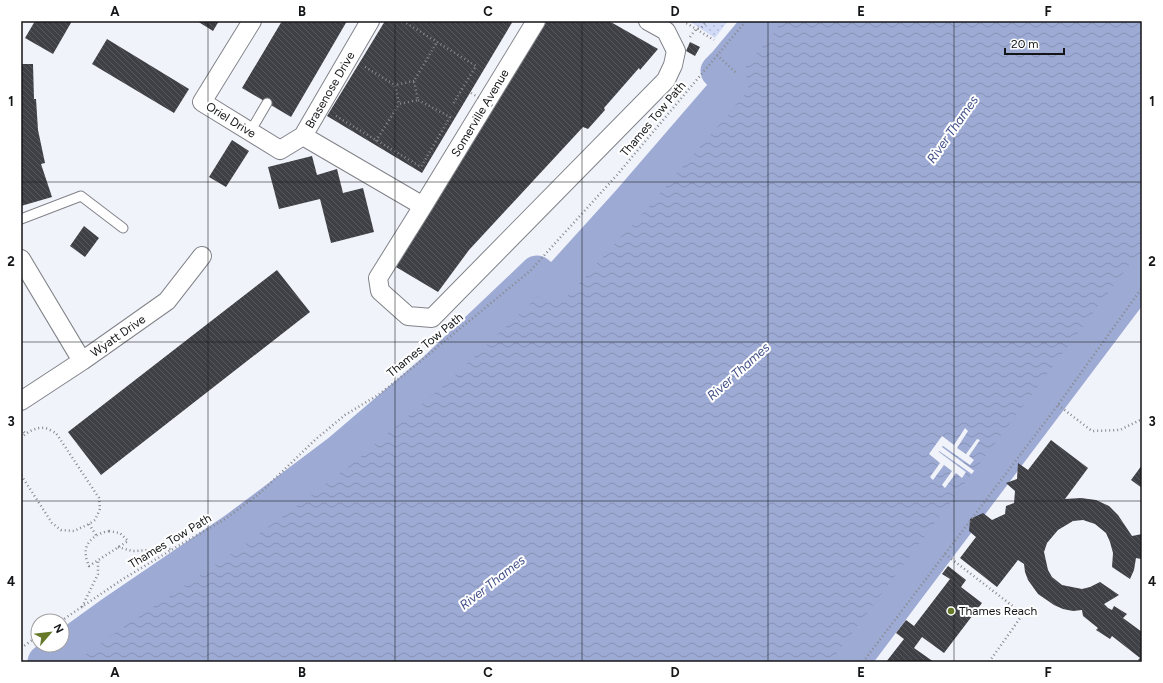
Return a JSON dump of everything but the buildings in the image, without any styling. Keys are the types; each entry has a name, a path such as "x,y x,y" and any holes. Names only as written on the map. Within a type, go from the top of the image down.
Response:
{"street":[{"name":"Oriel Drive","path":"252,21 202,102 280,150"},
{"name":"Brasenose Drive","path":"280,150 303,136 370,21"},
{"name":"Somerville Avenue","path":"536,21 378,278 380,291 408,316 432,318 666,80 673,65 676,51 666,31 648,21"},
{"path":"303,136 423,206"},
{"name":"Wyatt Drive","path":"21,401 82,361 167,301 202,256"},
{"path":"21,259 82,361"}],"lane":[{"path":"250,132 267,103"},
{"path":"21,219 81,196 123,228"}],"path":[{"path":"403,21 476,66 453,104"},
{"path":"683,21 714,40"},
{"path":"701,28 707,21"},
{"name":"Thames Tow Path","path":"70,615 123,579 225,518 259,494 316,439 345,415 378,395 395,382 530,271 617,175 746,21"},
{"path":"418,100 414,80 437,42"},
{"path":"718,55 736,73"},
{"path":"364,66 395,85 414,80"},
{"path":"376,141 399,104 395,85"},
{"path":"471,93 493,106"},
{"path":"340,110 336,116 421,167 450,117 418,100 399,104"},
{"path":"863,662 1058,405 1142,288"},
{"path":"1058,405 1092,431 1120,430 1142,419"},
{"path":"21,438 26,433 37,428 45,428 56,433 99,498 100,509 95,520 74,531 61,530 52,523 21,475"},
{"path":"21,429 26,433"},
{"path":"89,524 96,535"},
{"path":"109,531 120,533 128,541 118,547 89,566 85,550 89,542 96,535 109,531"},
{"path":"118,547 132,551 173,548"},
{"path":"945,554 1023,614 990,662"},
{"path":"81,608 98,574 98,560"},
{"path":"21,648 30,642"}],"shaded area":[{"path":"689,21 728,21 715,38"}],"water":[{"name":"River Thames","path":"761,21 1142,21 1142,277 852,662 45,662 57,653 70,653 70,644 235,530 339,452 436,369 537,273 553,286 630,201 731,84 718,71"}],"pier":[{"path":"965,428 968,431 957,448 966,454 977,439 980,440 969,456 974,460 970,465 943,446 942,447 988,481 986,484 939,451 966,472 962,478 956,473 945,488 942,485 952,471 944,465 933,480 930,477 940,463 929,454 942,436 954,445"}],"waterway":[{"path":"45,662 113,613 235,530 339,452 436,369 537,273 553,286 630,201 731,84 718,71 761,21"},
{"path":"852,662 1142,277"}],"place":[{"name":"Thames Reach","path":"951,611"}]}
